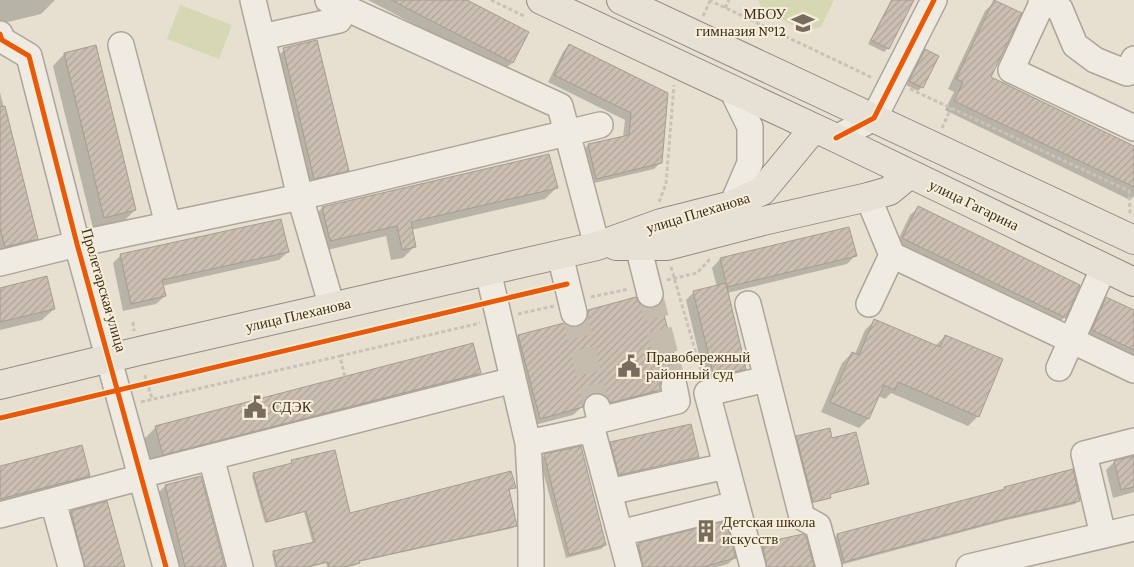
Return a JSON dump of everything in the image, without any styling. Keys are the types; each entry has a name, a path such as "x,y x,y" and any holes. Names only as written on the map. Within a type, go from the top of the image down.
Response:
{"main road":[{"name":"улица Гагарина","path":"541,0 825,133 1134,282"},
{"path":"628,1 1134,240"},
{"path":"801,84 825,133 874,118"},
{"name":"улица Плеханова","path":"763,221 825,133"},
{"name":"улица Плеханова","path":"0,386 597,246 661,223 732,205 762,192 825,133"},
{"name":"улица Плеханова","path":"597,246 666,246 889,191 910,174"}],"street":[{"path":"253,0 300,196 332,307"},
{"path":"874,118 889,85 934,0"},
{"path":"1052,2 1075,45 1095,60 1127,73 1134,59"},
{"path":"1052,2 1011,70 1134,128"},
{"path":"262,37 338,20 336,4"},
{"path":"336,4 560,106 597,246"},
{"name":"Пролетарская улица","path":"1,38 29,56 110,359 127,397 142,476 166,567"},
{"path":"121,45 168,224"},
{"path":"732,90 750,127 750,163 732,205"},
{"path":"0,262 300,196 600,125"},
{"path":"868,197 892,255 1134,370"},
{"path":"638,246 650,294"},
{"path":"560,255 574,313"},
{"path":"868,304 892,255"},
{"path":"1058,368 1104,267"},
{"path":"488,271 528,443 531,495 531,567"},
{"path":"748,304 802,517 818,526 829,567"},
{"path":"0,515 211,457 513,380"},
{"path":"753,567 707,393 767,380"},
{"path":"597,407 600,420 678,401 674,386"},
{"path":"528,443 592,429 629,567"},
{"path":"1103,535 1084,454 1134,441"},
{"path":"211,457 240,567"},
{"path":"609,492 726,466"},
{"path":"53,501 71,567"},
{"path":"620,533 736,504"},
{"path":"970,567 1017,562 1103,535 1134,528"}],"path":[{"path":"699,24 710,0 889,85 910,89 1129,191 1130,212 1134,214"},
{"path":"725,8 729,0"},
{"path":"657,207 666,184 674,86 677,79"},
{"path":"941,130 951,108"},
{"path":"669,259 707,393"},
{"path":"133,322 134,331"},
{"path":"127,397 152,399 340,356 345,376"},
{"path":"145,375 152,399"},
{"path":"127,397 148,384 157,381"}],"green space":[{"path":"758,0 834,0 821,27 805,31 763,11"},
{"path":"180,5 232,25 219,59 167,39"}],"building":[{"path":"391,0 467,0 529,32 513,63"},
{"path":"892,0 914,0 889,49 871,40"},
{"path":"994,0 1022,13 991,77 1134,146 1134,187 954,101 963,82 956,79"},
{"path":"317,40 349,171 314,179 283,48"},
{"path":"569,44 668,93 662,163 596,179 588,144 629,135 631,113 554,75"},
{"path":"96,45 136,210 104,218 64,53"},
{"path":"925,49 939,56 923,88 909,81"},
{"path":"5,106 38,239 5,247 0,228 0,107"},
{"path":"549,154 558,188 411,222 416,247 402,250 397,226 330,241 322,207"},
{"path":"918,206 1080,285 1066,318 902,238"},
{"path":"281,219 289,252 162,280 166,296 131,304 120,254"},
{"path":"849,227 857,256 727,287 720,258"},
{"path":"47,276 55,309 0,322 0,288"},
{"path":"726,283 746,369 714,377 693,291"},
{"name":"Правобережный районный суд","path":"636,297 640,304 647,308 654,308 661,303 679,373 671,372 664,376 660,382 660,390 610,403 602,393 593,393 583,402 583,407 540,419 518,335 564,323 570,327 578,327 588,318 588,310"},
{"path":"1106,297 1134,310 1134,350 1092,330"},
{"path":"874,319 940,347 945,335 1003,359 979,417 898,382 895,390 884,385 869,419 830,402 852,352 859,355"},
{"path":"473,343 481,373 163,455 155,426"},
{"path":"691,424 699,457 619,475 610,442"},
{"path":"830,428 832,438 856,432 869,484 830,494 831,498 813,502 796,436"},
{"path":"82,445 90,476 0,499 0,466"},
{"path":"581,446 606,545 569,555 544,454"},
{"path":"335,450 350,513 511,471 516,488 509,489 517,526 359,561 360,563 344,567 329,567 328,562 306,567 277,567 273,551 315,542 306,511 267,522 253,473 292,463 291,460"},
{"path":"1134,456 1134,487 1121,490 1114,461"},
{"path":"1073,469 1080,501 1012,517 844,562 837,534"},
{"path":"201,476 225,567 185,567 165,485"},
{"path":"107,501 125,567 85,567 71,511"},
{"name":"Детская школа искусств","path":"726,521 736,558 702,567 643,567 638,543"},
{"path":"803,534 806,536 814,567 767,567 762,543"}],"tunnel":[{"path":"650,294 674,386"},
{"path":"574,313 597,407"}],"cycle path":[{"path":"836,138 874,118 934,0"},
{"path":"0,34 2,40 29,56 77,244 166,567"},
{"path":"0,418 567,284"}],"place":[{"name":"МБОУ гимназия №12","path":"803,23"},
{"name":"Правобережный районный суд","path":"629,366"},
{"name":"СДЭК","path":"255,407"},
{"name":"Детская школа искусств","path":"706,531"}]}
